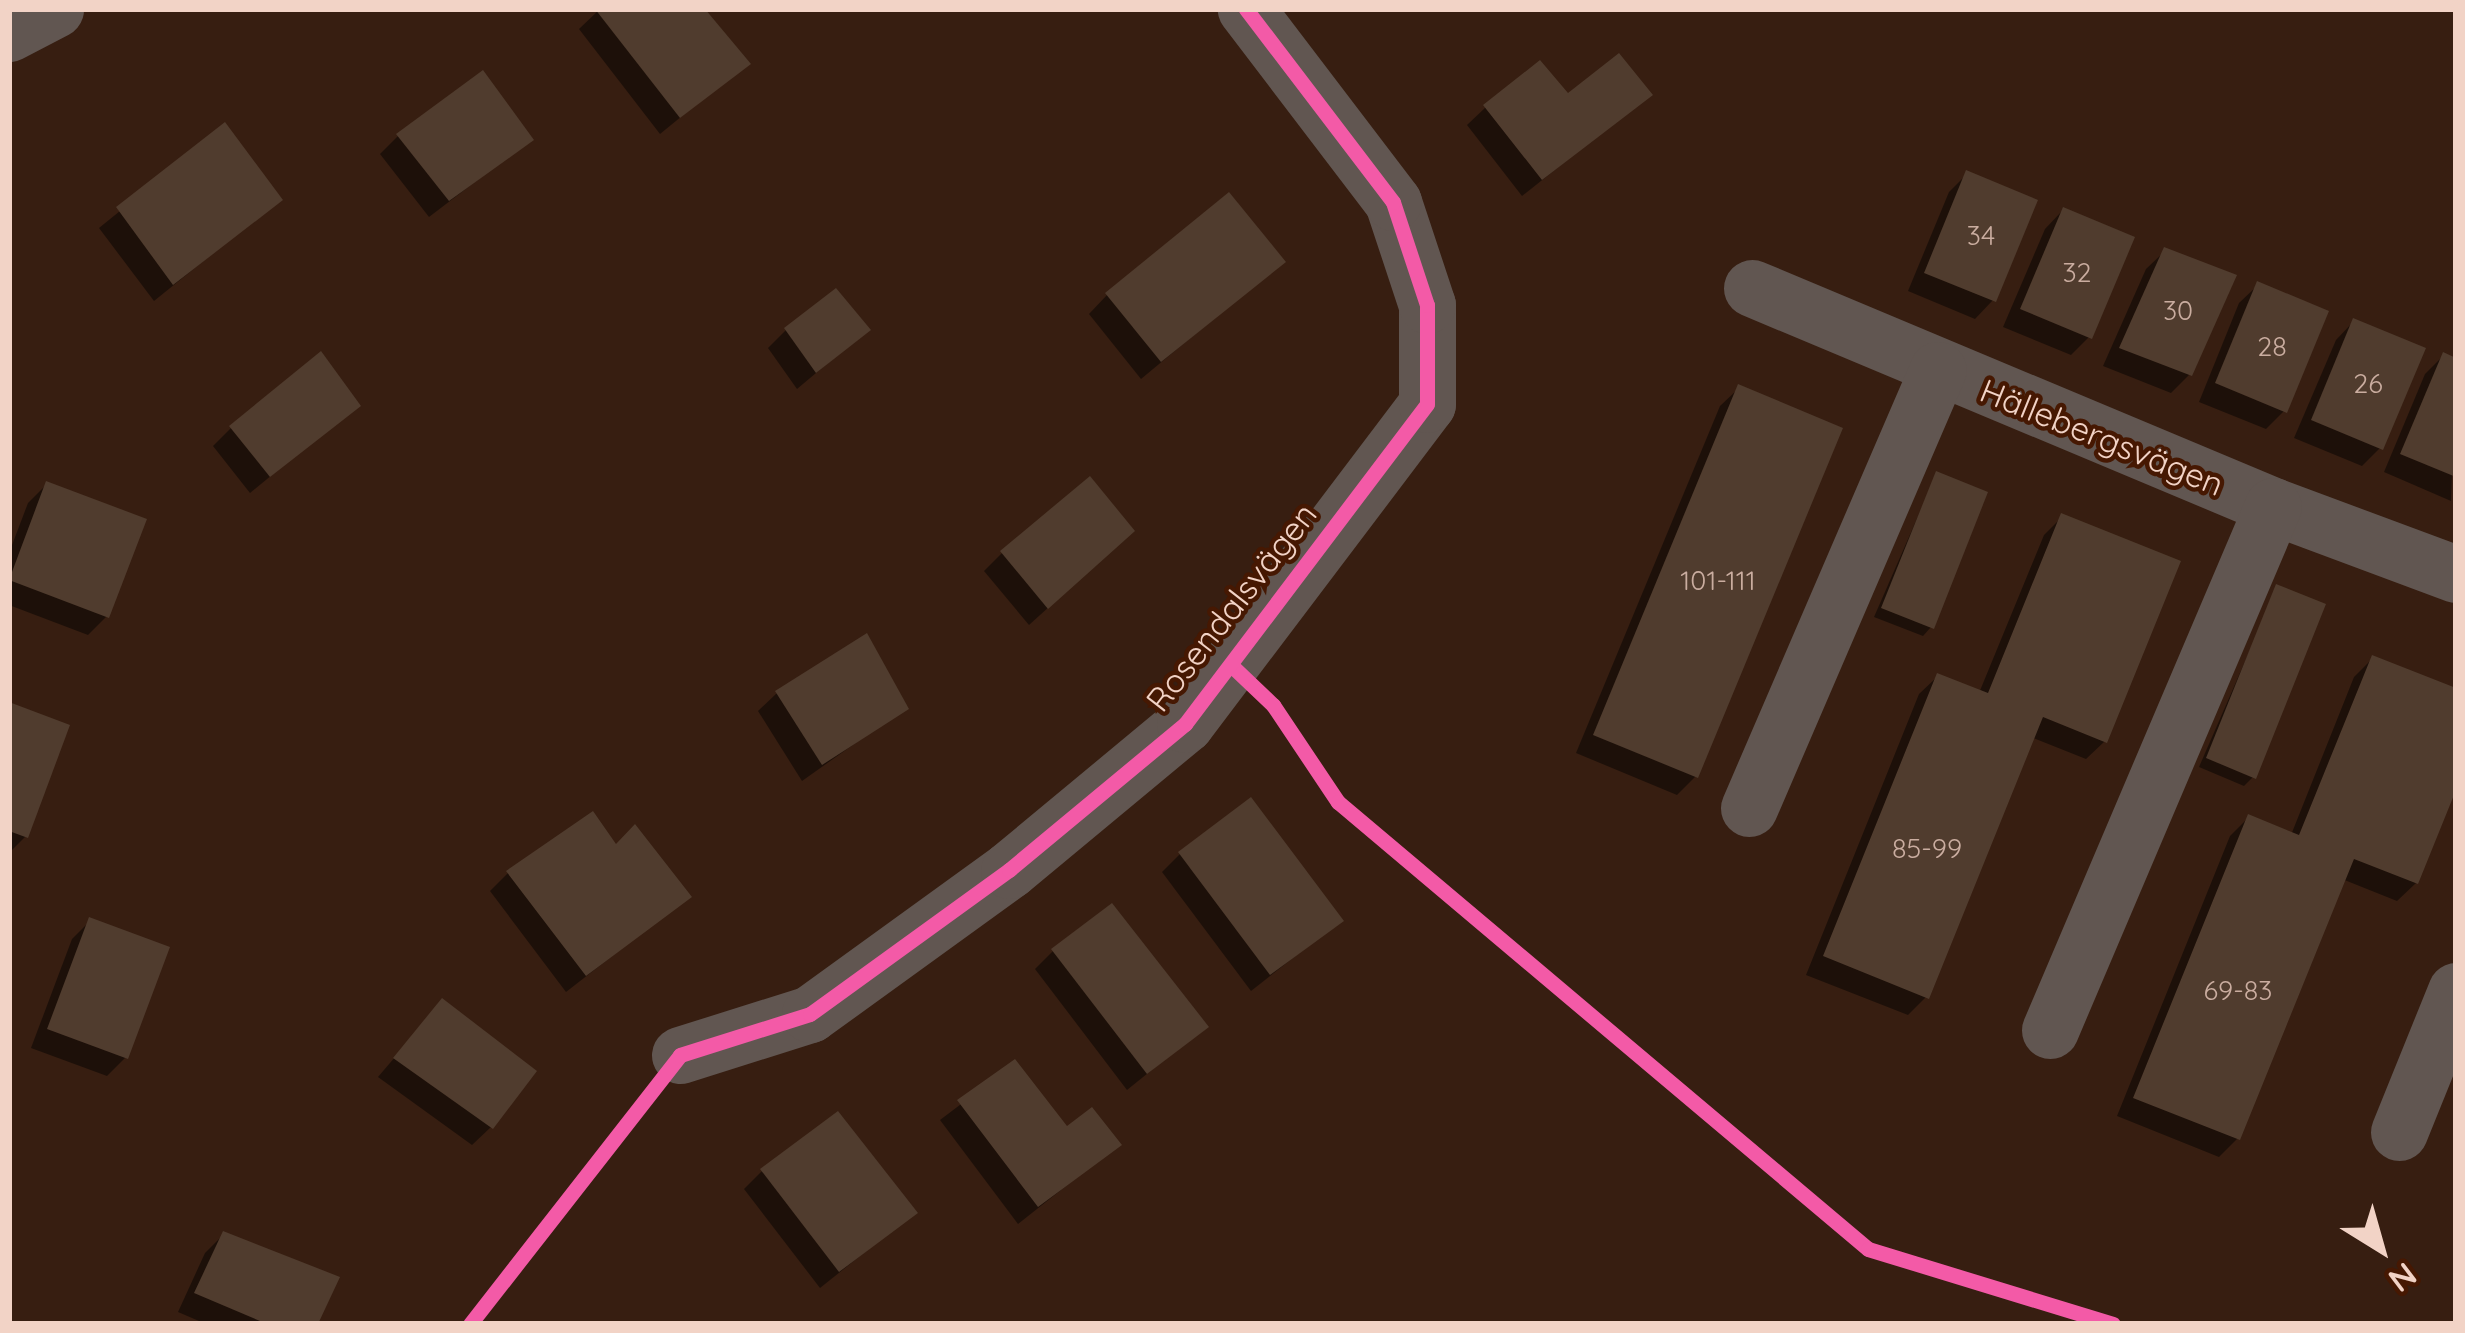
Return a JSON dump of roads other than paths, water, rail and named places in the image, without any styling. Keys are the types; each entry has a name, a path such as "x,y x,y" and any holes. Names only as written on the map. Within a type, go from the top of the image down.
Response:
{"street":[{"path":"9,33 55,9"},
{"name":"Rosendalsvägen","path":"680,1055 810,1014 1009,870 1185,724 1426,404 1427,305 1393,202 1246,9"},
{"name":"Hällebergsvägen","path":"1752,288 1938,370 2273,506 2456,574"},
{"path":"1749,808 1938,370"},
{"path":"2050,1030 2273,506"},
{"path":"2399,1132 2456,991"}]}
